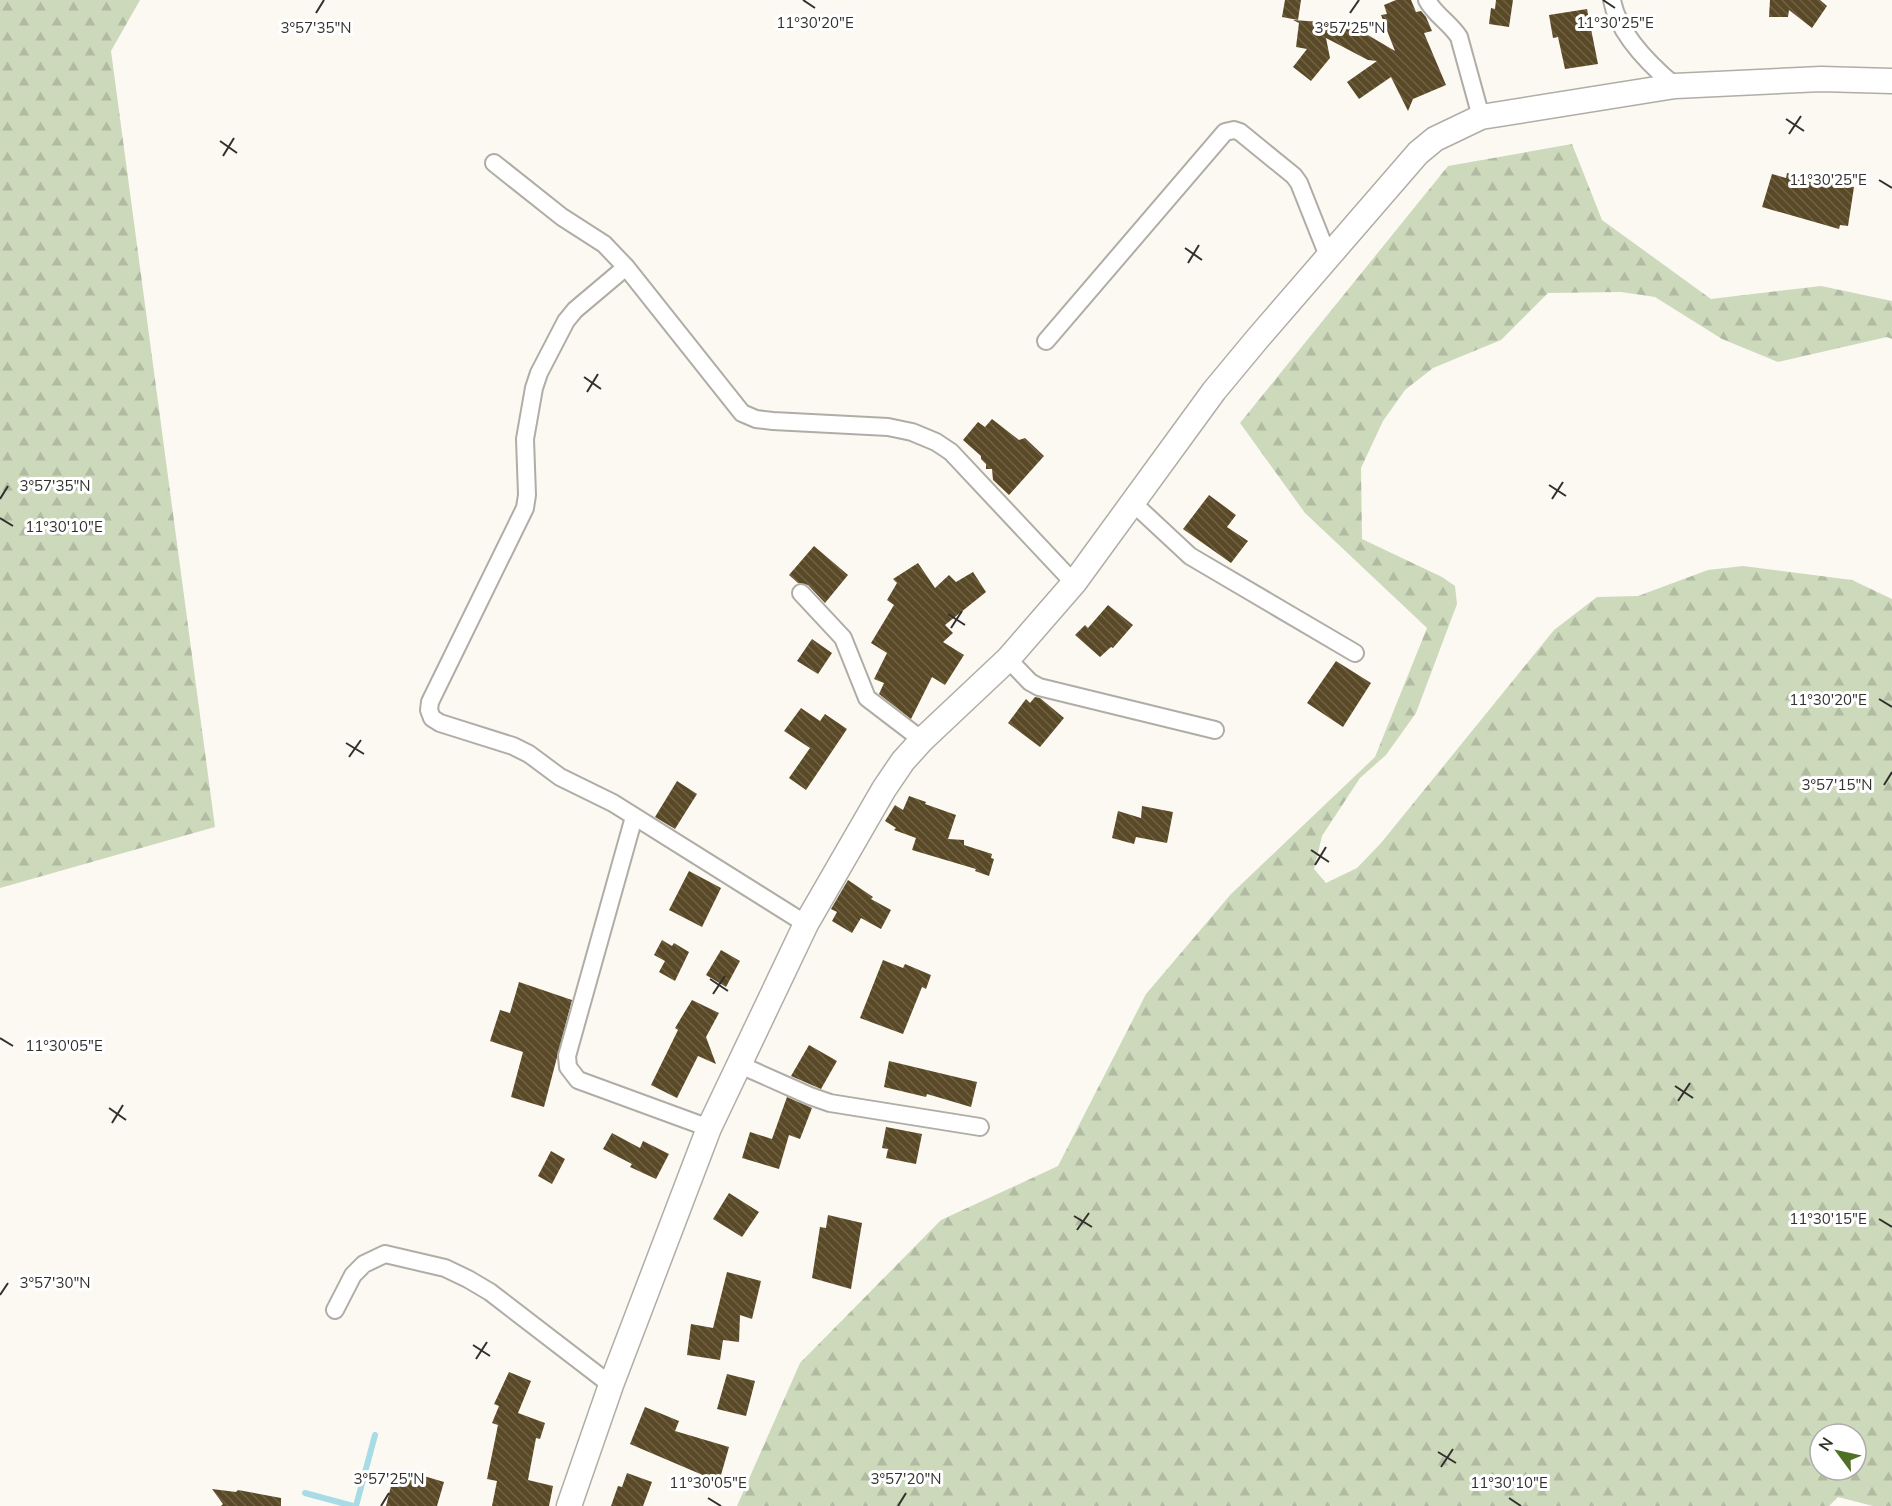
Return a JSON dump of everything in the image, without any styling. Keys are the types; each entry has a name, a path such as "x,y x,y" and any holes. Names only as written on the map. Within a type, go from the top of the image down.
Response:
{"main road":[{"path":"569,1506 611,1385 710,1128 738,1064 806,924 884,789 903,761 922,740 1008,659 1074,583 1214,391 1419,153 1435,139 1481,117 1675,86 1821,79 1892,81"}],"street":[{"path":"1427,0 1459,37 1481,117"},
{"path":"1612,0 1633,44 1647,63 1675,86"},
{"path":"1046,342 1225,132 1234,130 1240,132 1294,176 1299,183 1328,256"},
{"path":"494,163 562,217 604,244 626,267 742,413 756,419 773,421 888,427 912,432 936,442 951,452 1074,583"},
{"path":"626,267 575,310 566,321 538,373 525,439 527,495 525,508 430,702 429,710 432,718 440,723 513,746 530,754 560,777 613,803 806,924"},
{"path":"1132,503 1190,556 1355,652"},
{"path":"801,593 843,638 867,698 922,740"},
{"path":"1008,659 1030,682 1039,687 1215,730"},
{"path":"634,817 567,1056 568,1067 578,1080 710,1128"},
{"path":"738,1064 830,1103 980,1127"},
{"path":"335,1310 353,1275 364,1264 385,1254 445,1268 490,1292 611,1385"}],"green space":[{"path":"0,0 140,0 111,51 215,827 0,888"},
{"path":"1572,144 1602,220 1711,299 1821,286 1892,301 1892,339 1887,337 1778,362 1722,339 1655,297 1621,292 1548,293 1501,340 1433,368 1405,390 1383,421 1361,468 1362,539 1442,577 1455,586 1457,604 1416,713 1386,755 1360,778 1322,836 1314,869 1326,883 1357,868 1381,843 1554,630 1597,597 1638,596 1708,570 1743,566 1852,580 1892,599 1892,1506 1873,1506 1838,1497 1829,1506 737,1506 800,1363 941,1220 1058,1166 1146,994 1231,894 1375,757 1427,628 1305,513 1240,423 1448,166"}],"building":[{"path":"1285,0 1301,0 1298,20 1282,17"},
{"path":"1396,0 1411,0 1416,12 1421,11 1426,17 1432,31 1424,33 1446,85 1413,99 1408,111 1391,77 1359,99 1347,82 1377,61 1368,60 1326,38 1330,58 1311,81 1293,67 1307,49 1296,47 1299,23 1293,20 1349,24 1395,51 1381,15 1387,14 1384,5"},
{"path":"1496,0 1513,0 1509,27 1489,24 1491,8 1495,9"},
{"path":"1770,0 1820,0 1827,6 1812,28 1789,10 1788,17 1769,17"},
{"path":"1587,9 1598,64 1565,69 1558,37 1553,38 1549,15"},
{"path":"1787,173 1817,182 1854,187 1848,226 1840,225 1839,229 1762,207 1772,174 1786,178"},
{"path":"992,419 1019,440 1025,438 1044,456 1009,495 993,480 992,469 986,469 981,456 963,440 978,422 985,427"},
{"path":"1209,495 1236,515 1227,527 1248,541 1231,563 1183,529"},
{"path":"814,546 848,575 825,603 808,585 798,583 789,575"},
{"path":"918,563 935,588 949,575 956,582 973,572 986,592 945,625 953,633 943,642 964,655 945,685 932,677 911,719 879,694 884,683 874,679 887,653 871,643 894,605 887,600 897,583 893,579"},
{"path":"1108,605 1133,625 1113,648 1111,647 1100,657 1075,635 1085,625 1088,628"},
{"path":"812,639 832,653 818,674 797,661"},
{"path":"1336,661 1371,683 1343,727 1307,703"},
{"path":"1035,697 1040,698 1064,718 1040,747 1008,723 1026,699 1030,703"},
{"path":"801,708 820,721 825,714 847,729 806,790 789,778 810,748 784,731"},
{"path":"677,781 697,794 675,829 655,817"},
{"path":"909,796 956,815 948,839 964,840 964,845 992,854 991,858 994,859 989,876 975,871 976,869 912,850 916,838 894,830 896,828 885,821 895,805 903,810"},
{"path":"1142,806 1173,812 1167,843 1136,837 1134,844 1112,838 1118,811 1141,818"},
{"path":"689,871 721,888 702,927 669,910"},
{"path":"848,880 873,897 871,899 891,910 881,929 861,918 852,933 832,921 837,912 831,909"},
{"path":"662,940 672,946 674,943 689,952 675,981 659,972 665,961 654,955"},
{"path":"721,950 740,961 726,987 706,975"},
{"path":"883,960 903,968 905,964 931,975 926,989 922,987 903,1034 860,1018"},
{"path":"519,982 572,1000 544,1107 511,1097 523,1052 490,1041 500,1010 510,1013"},
{"path":"692,1000 719,1013 706,1037 716,1064 698,1056 677,1098 651,1085 678,1030 675,1028"},
{"path":"809,1045 837,1061 821,1089 791,1076"},
{"path":"889,1061 977,1082 971,1107 927,1094 926,1097 884,1087"},
{"path":"787,1097 812,1108 800,1139 789,1135 779,1169 742,1158 750,1132 772,1139"},
{"path":"886,1127 922,1134 916,1164 886,1158 888,1149 882,1148"},
{"path":"612,1133 640,1148 643,1141 669,1154 656,1179 630,1167 632,1164 603,1149"},
{"path":"551,1151 565,1159 552,1184 538,1176"},
{"path":"729,1193 759,1212 742,1237 713,1219"},
{"path":"828,1215 862,1223 851,1289 812,1278 820,1227 826,1228"},
{"path":"727,1272 761,1281 752,1319 740,1315 739,1342 723,1340 720,1360 687,1355 691,1324 713,1328"},
{"path":"509,1372 531,1381 518,1413 545,1423 540,1439 536,1438 528,1480 553,1486 549,1506 492,1506 497,1481 487,1479 498,1425 492,1423 499,1406 494,1404"},
{"path":"727,1374 755,1381 746,1416 717,1409"},
{"path":"645,1407 679,1421 675,1431 729,1447 719,1482 630,1444"},
{"path":"407,1471 444,1482 437,1506 386,1506 394,1474 406,1478"},
{"path":"627,1473 652,1482 643,1506 611,1506 618,1486 622,1487"},
{"path":"212,1489 236,1492 238,1490 281,1498 281,1506 221,1506 223,1504"}],"waterway":[{"path":"356,1506 375,1435"},
{"path":"305,1493 353,1506"}]}
